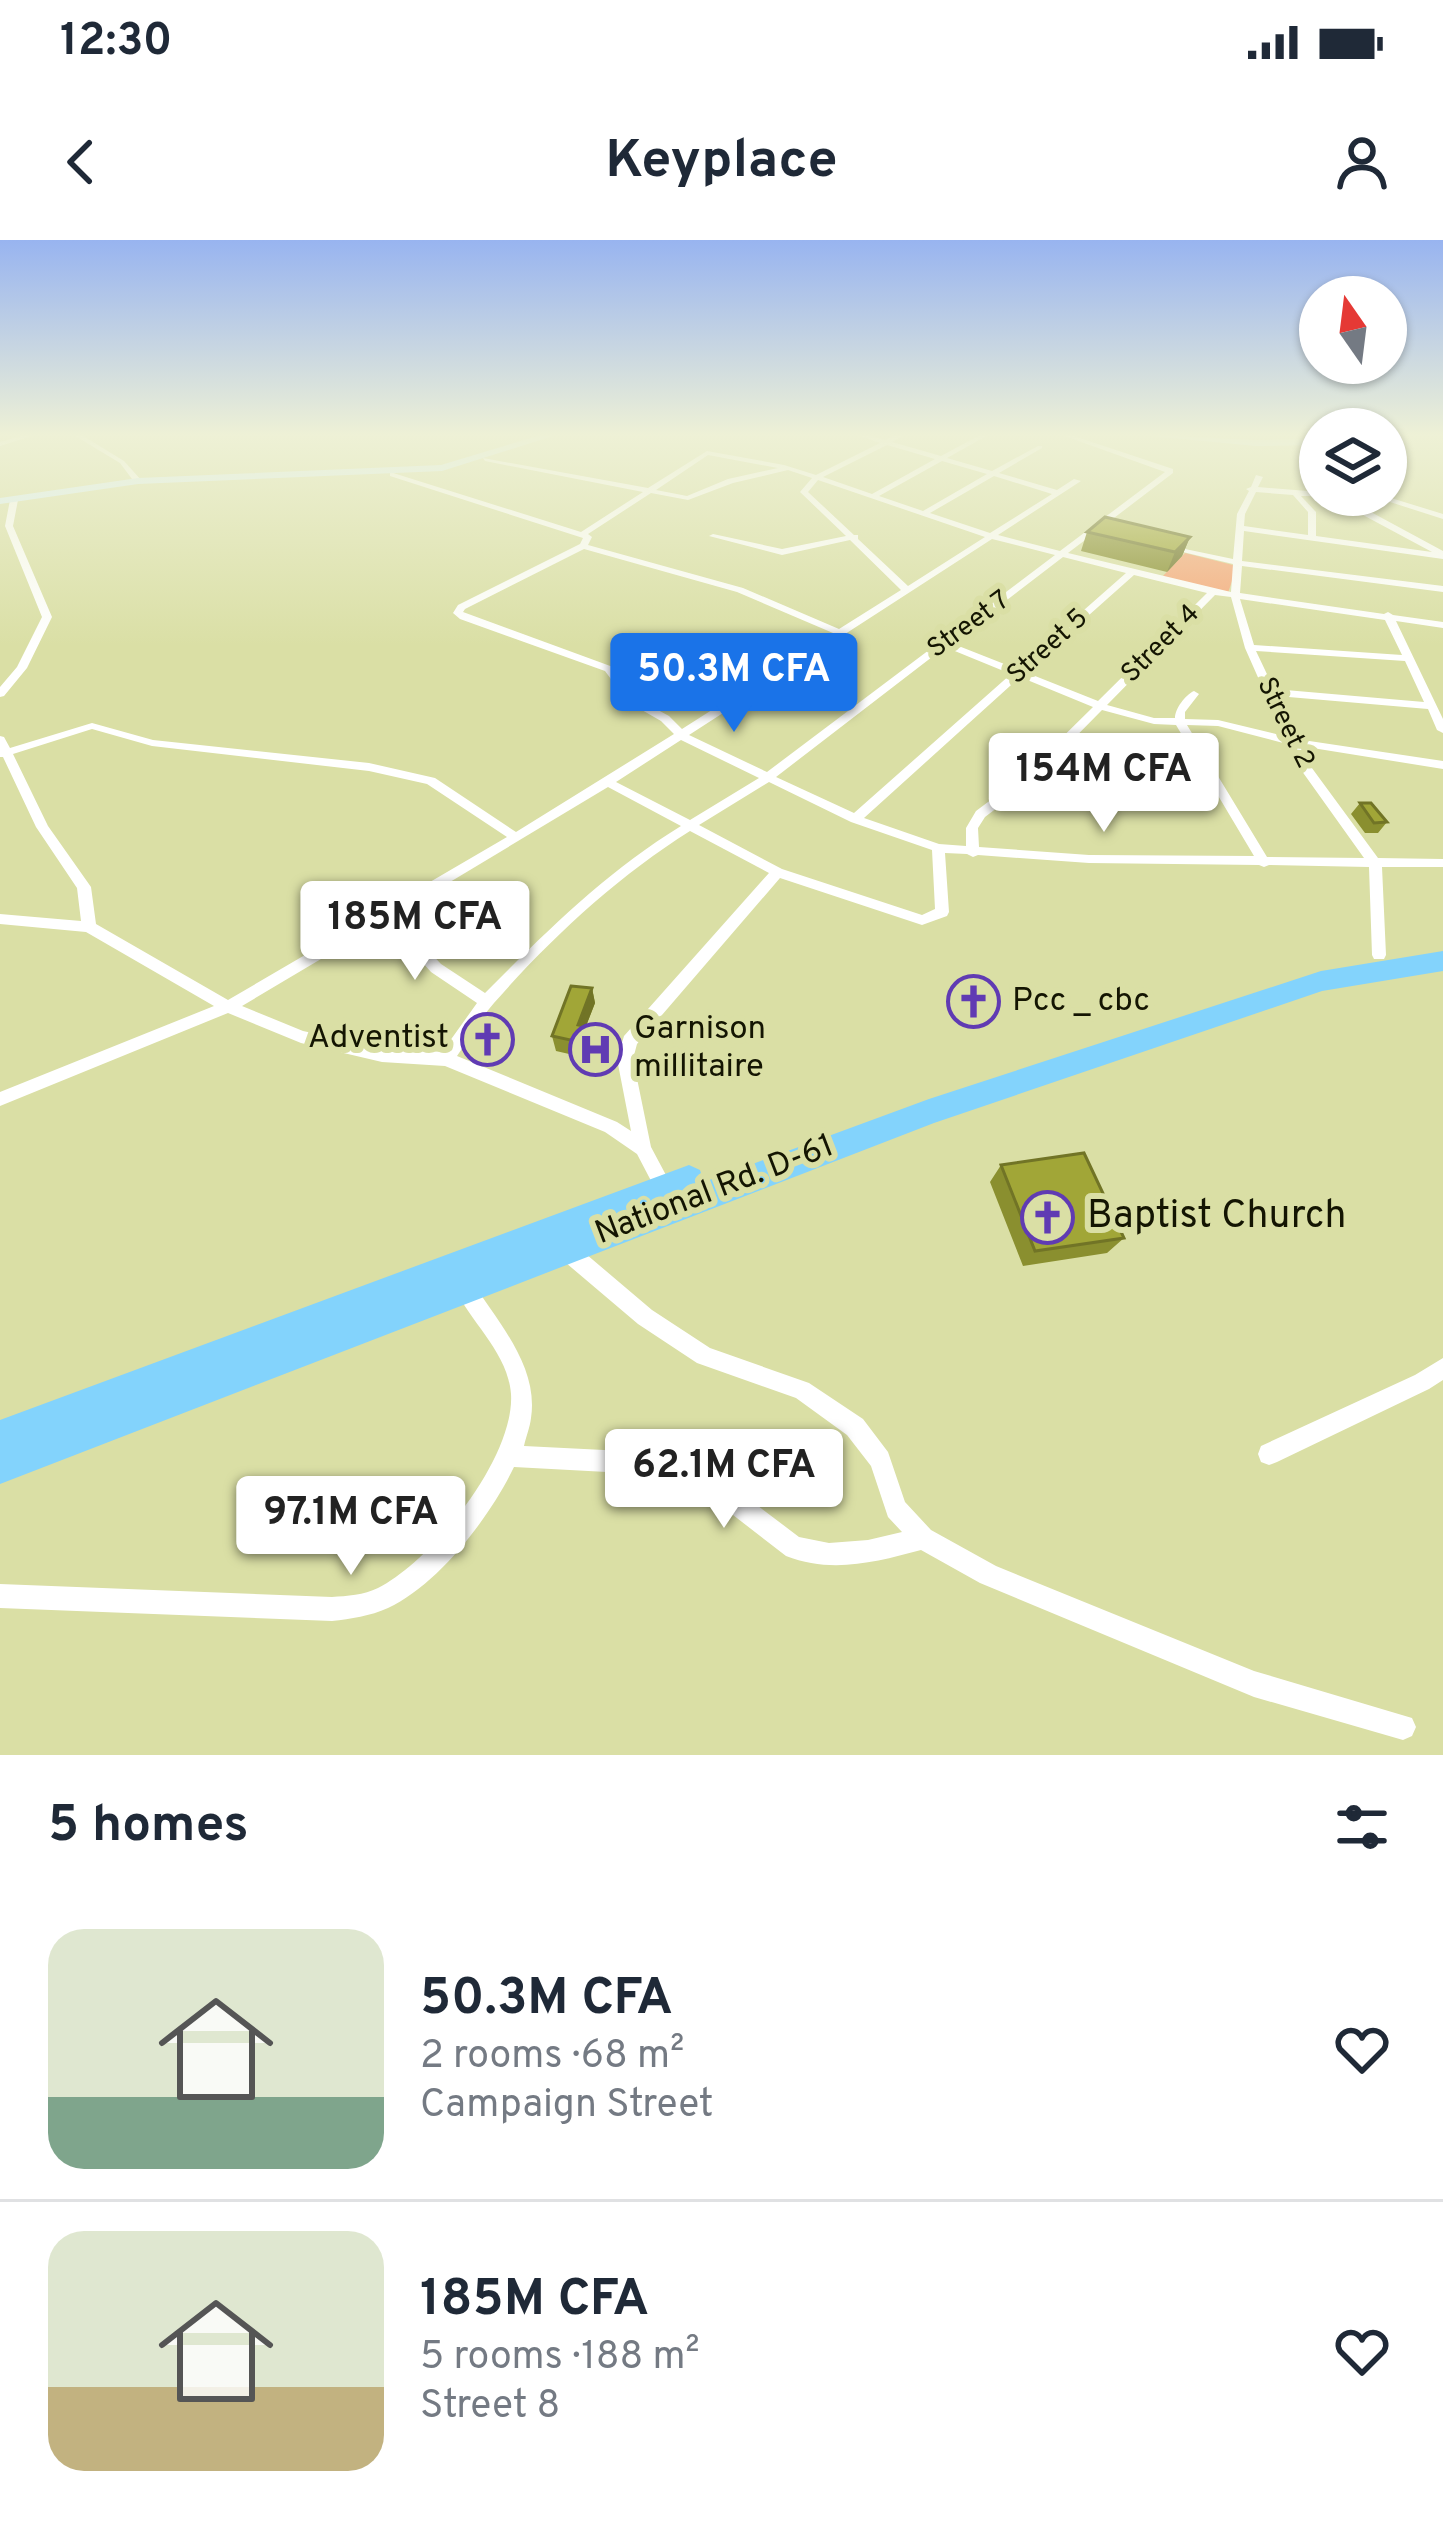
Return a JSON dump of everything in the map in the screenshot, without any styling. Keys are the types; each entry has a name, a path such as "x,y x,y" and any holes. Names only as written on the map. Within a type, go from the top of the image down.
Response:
{"highway":[{"name":"National Rd. D-61","path":"0,1438 1268,981 1379,956 1443,949"},
{"name":"National Rd. D-61","path":"0,1464 564,1248 668,1197 1321,981 1443,962"}],"street":[{"path":"0,694 22,668 46,617 9,526 13,505"},
{"path":"493,505 585,533"},
{"path":"585,533 628,505"},
{"path":"814,505 855,537 908,591"},
{"path":"895,505 992,536 1235,597 1443,625"},
{"path":"923,514 939,505"},
{"path":"0,1100 228,1007 517,838 1040,505"},
{"name":"Street 7","path":"446,1059 486,1000 641,856 767,778 1129,505"},
{"name":"Street 2","path":"1246,505 1235,597 1250,648 1318,788 1375,862"},
{"path":"1305,505 1312,512 1312,537"},
{"path":"1408,505 1443,517"},
{"path":"1372,516 1443,555"},
{"path":"1241,528 1443,555"},
{"path":"1099,530 1121,535"},
{"path":"585,533 588,542 583,546 519,575 458,613 609,669 623,681 630,699 677,727 680,735 855,819 938,848 973,853 1264,863 1443,863"},
{"path":"713,536 782,552 855,537"},
{"path":"1142,541 1238,563 1443,590"},
{"path":"583,546 740,590 841,633"},
{"name":"Street 5","path":"855,819 1133,571"},
{"name":"Street 4","path":"973,853 972,828 980,814 1028,778 1213,592"},
{"path":"1388,615 1443,730"},
{"path":"943,644 1100,706 1443,765"},
{"path":"1250,648 1406,658"},
{"path":"1269,692 1431,706"},
{"path":"1194,694 1180,712 1180,723 1264,863"},
{"path":"89,927 84,887 42,826 3,749 92,726 152,743 369,767 431,781 517,838"},
{"path":"606,782 778,872 922,920 933,920 942,913 938,848"},
{"path":"1375,862 1379,956"},
{"path":"668,1197 643,1148 625,1059 630,1041 778,872"},
{"path":"387,915 436,968 486,1000"},
{"path":"0,919 89,927 228,1007 301,1037 382,1055 446,1059 611,1127 643,1148"},
{"path":"564,1248 614,1293 704,1356 802,1390 855,1427 880,1460 896,1509 923,1538 1057,1607 1254,1684 1403,1727"},
{"path":"0,1596 332,1609 367,1606 393,1593 429,1564 512,1456 523,1419 521,1389 512,1363 464,1287"},
{"path":"1269,1454 1443,1368"},
{"path":"512,1456 644,1462 708,1482 794,1548 829,1555 868,1552 923,1538"}],"shaded area":[{"path":"1185,553 1237,566 1227,596 1161,578"}],"building":[{"path":"1105,517 1190,537 1175,552 1087,532"},
{"path":"1360,803 1371,803 1387,822 1374,823"},
{"path":"571,986 592,988 578,1025 613,1032 611,1049 552,1036"},
{"name":"Baptist Church","path":"1084,1153 1124,1238 1035,1251 1001,1165"}],"place":[{"name":"Pcc _ cbc","path":"973,1002"},
{"name":"Adventist","path":"488,1039"},
{"name":"Garnison millitaire","path":"595,1049"},
{"name":"Baptist Church","path":"1048,1217"}]}
